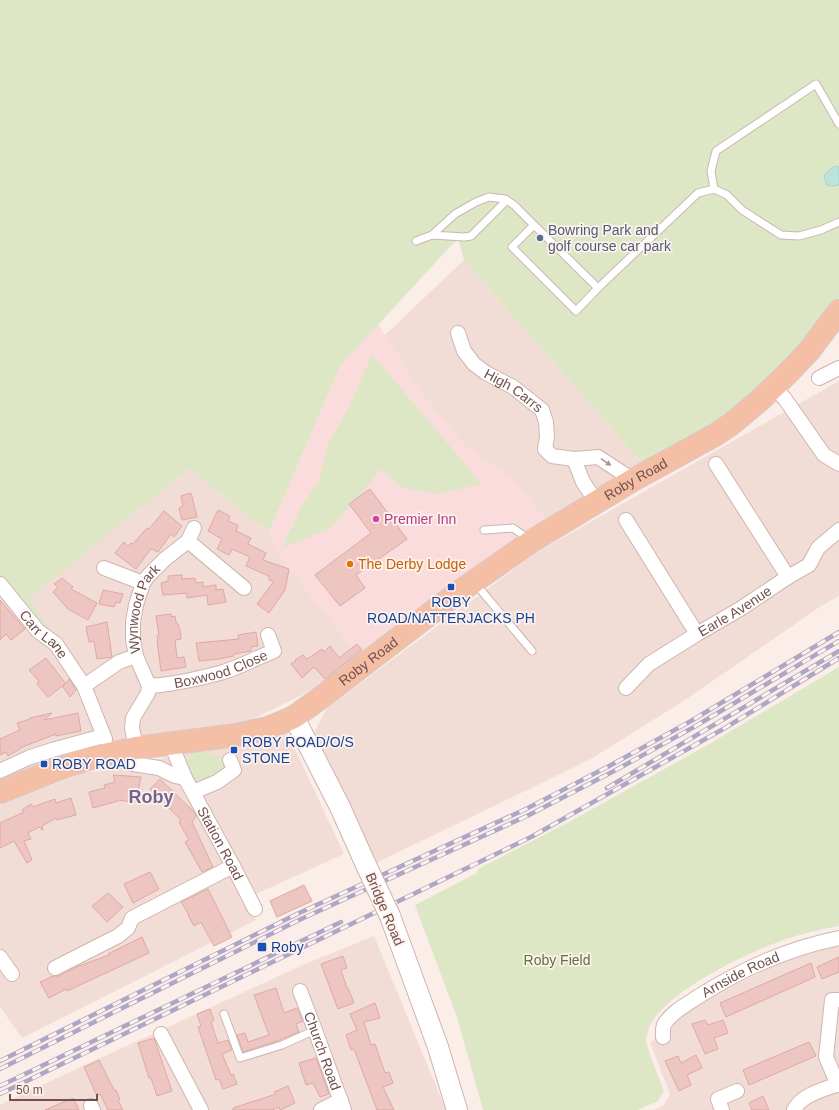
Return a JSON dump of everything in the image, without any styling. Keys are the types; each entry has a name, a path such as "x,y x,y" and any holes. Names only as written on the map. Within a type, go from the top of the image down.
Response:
{"main road":[{"name":"Roby Road","path":"0,792 63,767 95,757 134,756 171,744 268,728 294,717 474,581 532,541 633,480 715,435 730,425 774,387 809,350 839,311"},
{"name":"Roby Road","path":"809,350 839,326"}],"street":[{"name":"High Carrs","path":"458,333 464,351 474,364 486,373 513,387 542,410 546,422 547,437 545,449 552,456 574,459 598,457 633,480"},
{"path":"819,378 839,368"},
{"path":"774,387 785,399 824,455 839,464"},
{"path":"574,459 583,482 597,503"},
{"path":"716,464 788,577"},
{"path":"626,520 697,634"},
{"name":"Wynwood Park","path":"149,686 136,656 133,639 133,622 136,605 143,583 165,558 188,541 194,528"},
{"name":"Earle Avenue","path":"626,688 649,664 809,565 818,548 839,530"},
{"path":"188,541 244,588"},
{"path":"104,568 143,583"},
{"name":"Carr Lane","path":"0,584 38,631 56,644 84,686 104,738 52,750 28,758 0,771"},
{"name":"Boxwood Close","path":"149,686 162,685 221,673 274,651 268,635"},
{"path":"84,686 120,662 136,656"},
{"path":"149,686 148,693 133,718 132,728 134,756 175,776 185,778"},
{"name":"Bridge Road","path":"294,717 340,807 390,916 438,1047 457,1110"},
{"name":"Station Road","path":"171,744 185,778 255,909"},
{"path":"193,792 217,782 234,770 230,760"},
{"path":"55,968 118,936 128,928 132,918 233,866"},
{"name":"Arnside Road","path":"663,1037 662,1030 664,1023 691,1001 719,984 779,955 824,941 839,938"},
{"path":"0,957 12,974"},
{"name":"Church Road","path":"300,991 343,1105"},
{"path":"794,1110 797,1104 804,1099 838,1084 826,1058 832,1000 839,1000"},
{"path":"161,1034 200,1110"},
{"path":"722,1110 718,1099 737,1091"},
{"path":"321,1110 343,1105"}],"lane":[{"path":"714,189 711,171 716,151 816,84 839,124"},
{"path":"534,225 512,247 576,311 598,288 698,193 714,189 727,195 742,210 781,235 799,236 821,230 839,222"},
{"path":"416,241 432,234 455,214 476,202 489,197 498,197 507,200 514,205 598,288"},
{"path":"432,234 464,237 471,236 507,200"},
{"path":"484,530 513,528 532,541"},
{"path":"474,581 532,651"},
{"path":"224,1014 240,1058 282,1045 315,1030"}],"shaded area":[{"path":"464,260 642,463 548,522 510,478 463,444 418,389 385,335"},
{"path":"378,324 418,389 463,443 510,478 548,522 360,657 283,560 269,532 340,366"},
{"path":"839,381 839,596 821,606 685,700 589,760 376,863 312,737 326,709 534,554"},
{"path":"189,469 269,532 283,560 360,657 300,696 242,724 72,753 0,779 0,577 43,629 47,626 28,598"},
{"path":"288,734 344,854 245,899 256,920 22,1038 0,1007 0,805 83,773 125,767 188,752 250,744"},
{"path":"374,936 446,1110 0,1110 0,1105 46,1083 305,964"},
{"path":"839,945 839,1110 654,1110 663,1106 670,1094 650,1043 670,1025 711,997 781,962"}],"green space":[{"path":"0,0 839,0 839,311 759,401 642,463 464,260 458,238 340,366 269,532 189,469 29,598 48,626 43,629 0,577"},
{"path":"372,354 482,484 437,494 401,487 381,469 358,498 329,529 282,548 301,507 319,481 327,446 349,407"},
{"name":"Roby Field","path":"839,667 839,926 818,930 783,940 749,954 712,973 678,995 664,1007 652,1022 648,1030 646,1040 664,1091 658,1101 638,1110 483,1110 457,1017 415,905 477,873 478,869 571,821 704,747"},
{"path":"195,752 220,756 222,760 225,760 225,766 221,773 208,778 196,780 188,766 191,755"}],"water":[{"path":"835,166 839,167 839,185 827,185 824,177 826,173"}],"building":[{"path":"370,489 407,539 356,575 365,588 340,606 315,575 371,533 349,504"},
{"path":"191,493 197,517 182,520 179,508 183,506 181,496"},
{"path":"218,510 230,516 228,521 238,525 236,531 251,538 248,544 266,553 263,560 289,569 285,590 269,613 257,604 274,581 269,580 269,576 246,566 250,557 232,549 229,555 217,549 222,539 208,531"},
{"path":"164,511 182,526 174,537 171,534 158,552 152,549 150,550 136,569 115,553 124,542 128,546 131,543 133,544 147,528 149,529"},
{"path":"182,575 182,579 195,578 196,583 203,582 203,587 216,585 216,590 223,589 226,602 208,605 207,595 187,598 187,593 163,595 161,583 168,581 168,576"},
{"path":"62,578 73,587 71,589 97,603 88,620 68,609 53,592 58,587 54,584"},
{"path":"103,590 123,594 120,603 116,602 114,607 99,604"},
{"path":"0,600 25,629 11,640 6,634 0,640"},
{"path":"171,614 171,617 175,616 180,630 181,639 175,640 177,658 184,657 186,667 161,671 157,641 157,636 159,635 156,616"},
{"path":"107,622 112,657 97,659 94,641 89,642 86,627"},
{"path":"256,632 258,646 251,647 251,651 234,654 234,656 219,659 199,661 196,643 239,639 238,635"},
{"path":"357,644 362,650 325,679 314,667 302,678 291,664 303,655 307,659 322,649 324,652 330,646 339,658"},
{"path":"46,658 66,684 69,679 76,690 70,697 63,687 65,684 48,697 37,684 39,681 29,670"},
{"path":"52,713 44,720 78,713 81,731 56,736 56,734 20,748 8,756 6,752 0,755 0,739 20,730 17,723 30,718"},
{"path":"113,775 141,777 137,797 135,796 134,802 118,800 93,808 89,792 105,788 104,785 115,782"},
{"path":"160,779 193,811 196,816 192,822 213,867 202,872 185,842 189,840 179,822 181,820 150,789"},
{"path":"71,798 76,815 57,820 56,818 42,826 42,830 39,827 28,833 31,839 24,841 32,860 27,863 14,841 0,848 0,823 24,812 22,810 31,804 33,807 55,799 56,803"},
{"path":"150,872 159,889 133,903 124,884"},
{"name":"Roby","path":"304,885 312,901 277,917 270,901"},
{"path":"208,889 232,937 214,946 201,922 194,926 181,902"},
{"path":"108,893 123,907 107,922 92,906"},
{"path":"142,937 149,953 67,991 66,989 49,998 40,982 53,976 59,976 76,967 109,955 108,954"},
{"path":"343,956 347,968 341,970 354,1003 338,1009 321,964"},
{"path":"839,957 839,972 822,979 817,967"},
{"path":"811,963 815,977 726,1017 720,1003"},
{"path":"276,988 284,1013 297,1008 303,1021 296,1024 299,1032 243,1052 237,1035 245,1033 248,1042 269,1035 254,995"},
{"path":"375,1003 380,1018 364,1022 371,1045 375,1044 385,1073 389,1072 393,1083 383,1087 394,1110 377,1110 354,1049 351,1050 346,1035 357,1030 350,1014"},
{"path":"210,1009 214,1020 211,1022 218,1043 228,1040 232,1050 222,1054 231,1075 233,1074 237,1084 223,1089 219,1079 216,1080 198,1027 201,1026 197,1014"},
{"path":"705,1020 708,1025 723,1020 728,1033 714,1038 718,1049 705,1054 692,1024"},
{"path":"154,1038 172,1091 157,1096 151,1078 149,1078 138,1043"},
{"path":"809,1042 816,1056 749,1085 743,1070"},
{"path":"696,1055 702,1068 687,1075 691,1085 679,1091 665,1061 678,1056 681,1063"},
{"path":"316,1058 329,1094 320,1097 313,1083 306,1085 299,1063"},
{"path":"99,1060 114,1090 116,1090 120,1099 118,1100 123,1110 108,1110 100,1094 96,1094 84,1067"},
{"path":"288,1086 295,1103 280,1110 279,1107 272,1110 233,1110 233,1108 276,1094 274,1092"},
{"path":"763,1096 769,1110 752,1110 749,1103"},
{"path":"73,1098 79,1110 45,1110"}],"railway":[{"path":"0,1061 297,914 526,809 691,721 839,632"},
{"path":"0,1069 299,920 529,815 694,727 839,641"},
{"path":"607,788 839,651"},
{"path":"0,1094 531,837 725,728 839,658"},
{"path":"0,1086 341,922"}],"place":[{"name":"Bowring Park and golf course car park","path":"540,238"},
{"name":"Premier Inn","path":"376,519"},
{"name":"The Derby Lodge","path":"350,564"},
{"name":"ROBY ROAD/NATTERJACKS PH","path":"451,587"},
{"name":"ROBY ROAD/O/S STONE","path":"234,750"},
{"name":"ROBY ROAD","path":"44,764"},
{"name":"Roby","path":"262,947"}],"district":[{"name":"Roby","path":"151,797"}]}
